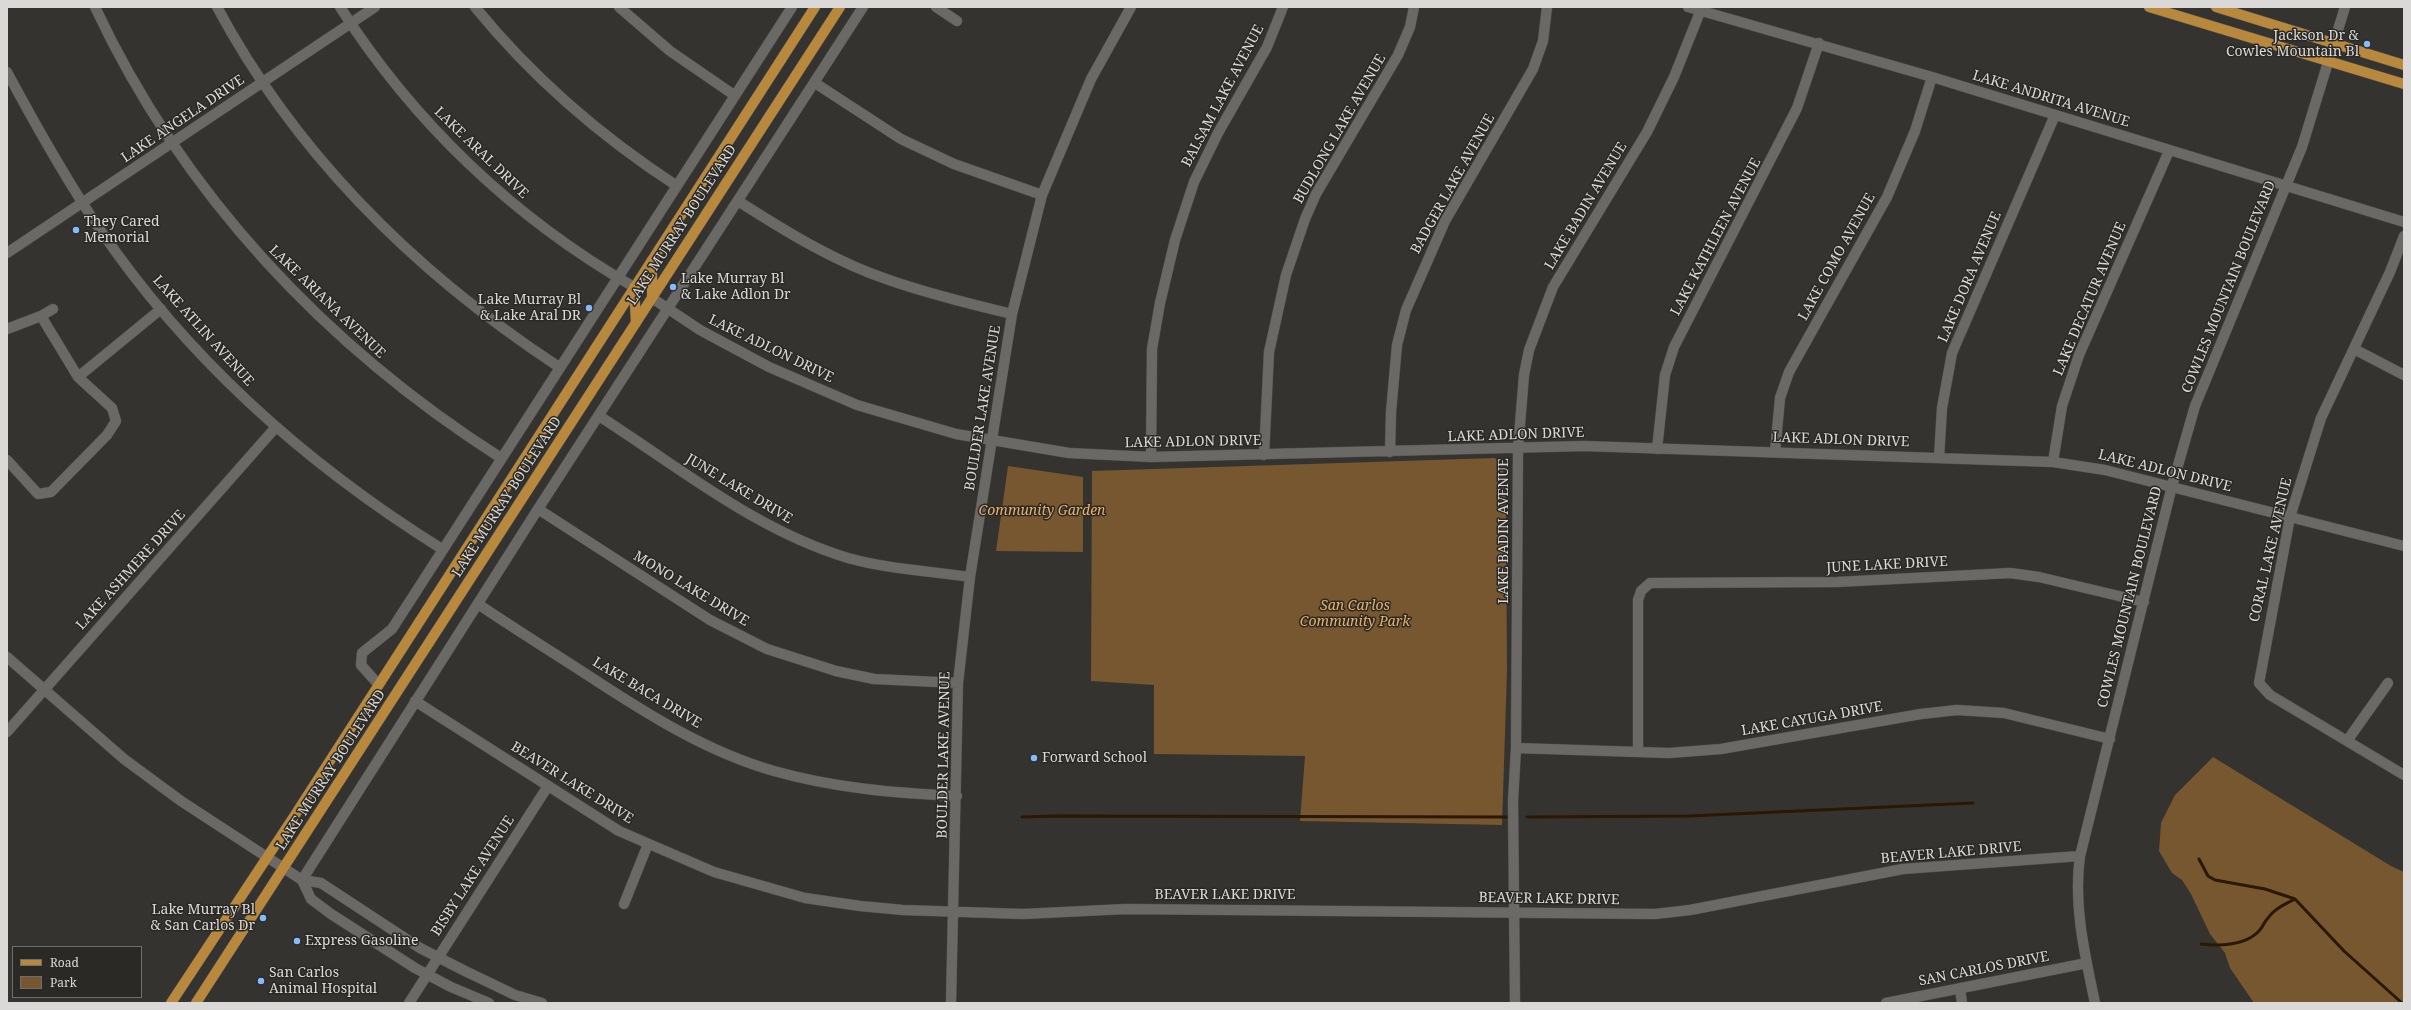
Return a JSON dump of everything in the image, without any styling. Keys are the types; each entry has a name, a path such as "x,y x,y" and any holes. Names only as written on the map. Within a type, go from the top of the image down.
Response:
{"main road":[{"name":"LAKE MURRAY BOULEVARD","path":"172,1003 815,7"},
{"name":"LAKE MURRAY BOULEVARD","path":"196,1003 840,7"},
{"path":"2149,7 2404,84"},
{"path":"2216,7 2404,65"},
{"path":"652,260 652,298"},
{"path":"634,287 636,323"}],"street":[{"name":"LAKE ARIANA AVENUE","path":"95,7 131,76 172,143 217,205 256,253 320,318 406,393 501,458"},
{"path":"217,7 263,82 324,163 383,227 432,272 487,318 559,367"},
{"name":"LAKE ARAL DRIVE","path":"340,7 350,23 411,104 474,169 542,226 634,287"},
{"name":"LAKE ANGELA DRIVE","path":"7,253 83,204 375,7"},
{"path":"475,7 523,62 560,99 618,146 678,186"},
{"path":"619,7 670,51 734,95"},
{"name":"LAKE MURRAY BOULEVARD","path":"378,684 361,665 362,653 392,628 792,7"},
{"path":"302,880 538,509 815,84 863,7"},
{"path":"936,7 957,21"},
{"name":"BOULDER LAKE AVENUE","path":"951,1003 958,683 970,578 1012,314 1042,196 1091,79 1131,7"},
{"name":"BALSAM LAKE AVENUE","path":"1151,457 1152,349 1165,278 1175,240 1194,182 1218,133 1267,46 1283,7"},
{"name":"BUDLONG LAKE AVENUE","path":"1264,455 1269,352 1286,275 1305,219 1316,194 1398,55 1410,27 1414,7"},
{"name":"BADGER LAKE AVENUE","path":"1390,452 1391,412 1397,346 1406,310 1445,221 1533,69 1543,41 1547,7"},
{"name":"LAKE ANDRITA AVENUE","path":"1688,7 1702,8 1819,43 2404,222"},
{"name":"COWLES MOUNTAIN BOULEVARD","path":"2095,1003 2080,925 2078,874 2080,856 2172,486 2195,406 2302,147 2345,7"},
{"name":"LAKE BADIN AVENUE","path":"1515,1003 1513,801 1516,748 1518,449 1524,376 1529,350 1553,287 1647,132 1674,77 1702,8"},
{"name":"LAKE KATHLEEN AVENUE","path":"1657,449 1665,375 1674,347 1797,108 1819,43"},
{"name":"LAKE ATLIN AVENUE","path":"7,72 38,131 101,232 161,309 216,370 276,427 340,480 399,522 442,549"},
{"name":"LAKE COMO AVENUE","path":"1775,452 1780,398 1789,372 1887,197 1915,131 1932,77"},
{"path":"815,84 901,139 954,164 1042,196"},
{"name":"LAKE DORA AVENUE","path":"1939,458 1942,408 1952,353 2055,115"},
{"name":"LAKE DECATUR AVENUE","path":"2053,462 2062,406 2079,355 2169,151"},
{"path":"738,201 783,229 838,258 888,280 1012,314"},
{"name":"CORAL LAKE AVENUE","path":"2347,741 2270,696 2259,684 2260,667 2290,517 2321,418 2390,272 2404,236"},
{"name":"LAKE ADLON DRIVE","path":"652,298 668,310 713,337 774,369 827,393 908,422 993,441 1069,453 1151,457 1518,449 1584,446 2053,462 2105,470 2172,486 2404,546"},
{"path":"7,329 40,316 53,309"},
{"path":"78,377 161,309"},
{"path":"7,460 38,494 51,492 107,435 116,421 112,408 78,377 40,316"},
{"path":"2354,349 2404,375"},
{"name":"JUNE LAKE DRIVE","path":"599,416 753,517 795,539 848,558 970,578"},
{"name":"LAKE ASHMERE DRIVE","path":"7,732 276,427"},
{"name":"MONO LAKE DRIVE","path":"538,509 710,620 766,649 836,671 874,678 958,683"},
{"name":"JUNE LAKE DRIVE","path":"1638,752 1638,600 1641,591 1650,583 1657,581 1727,583 1837,582 2010,573 2040,576 2144,602"},
{"name":"LAKE BACA DRIVE","path":"478,604 660,721 750,763 832,785 897,793 956,796"},
{"path":"7,657 43,690 124,759 181,801 302,880 321,883 438,957 515,994 542,1003"},
{"path":"2388,683 2347,741 2404,774"},
{"name":"BEAVER LAKE DRIVE","path":"415,701 619,831 714,872 804,898 860,906 1023,914 1133,909 1655,914 1690,910 1904,869 2080,856"},
{"name":"LAKE CAYUGA DRIVE","path":"1516,748 1669,753 1721,750 1921,714 1957,710 2004,713 2110,738"},
{"name":"BISBY LAKE AVENUE","path":"409,1003 548,786"},
{"path":"624,904 648,844"},
{"path":"302,880 311,899 426,975 489,1003"},
{"name":"SAN CARLOS DRIVE","path":"1886,1003 2087,963"},
{"path":"1960,989 1962,1003"}],"green space":[{"name":"San Carlos Community Park","path":"1495,458 1503,467 1506,513 1507,671 1502,825 1300,821 1305,756 1154,754 1154,685 1091,681 1092,471"},
{"name":"Community Garden","path":"1008,466 1083,477 1083,552 996,551"},
{"path":"2213,757 2391,866 2404,872 2404,1003 2254,1003 2230,968 2225,953 2210,934 2191,894 2182,880 2172,873 2159,851 2161,823 2175,795"}],"waterway":[{"path":"1527,817 1689,816 1973,803"},
{"path":"1022,817 1509,817"},
{"path":"2199,859 2208,876 2215,880 2265,889 2295,899 2344,951 2402,1003"},
{"path":"2201,944 2224,945 2247,940 2262,928 2273,912 2295,899"}],"place":[{"name":"Jackson Dr & Cowles Mountain Bl","path":"2367,44"},
{"name":"They Cared Memorial","path":"76,230"},
{"name":"Lake Murray Bl & Lake Adlon Dr","path":"673,287"},
{"name":"Lake Murray Bl & Lake Aral DR","path":"589,308"},
{"name":"Forward School","path":"1034,758"},
{"name":"Lake Murray Bl & San Carlos Dr","path":"263,918"},
{"name":"Express Gasoline","path":"297,941"},
{"name":"San Carlos Animal Hospital","path":"261,981"}]}
